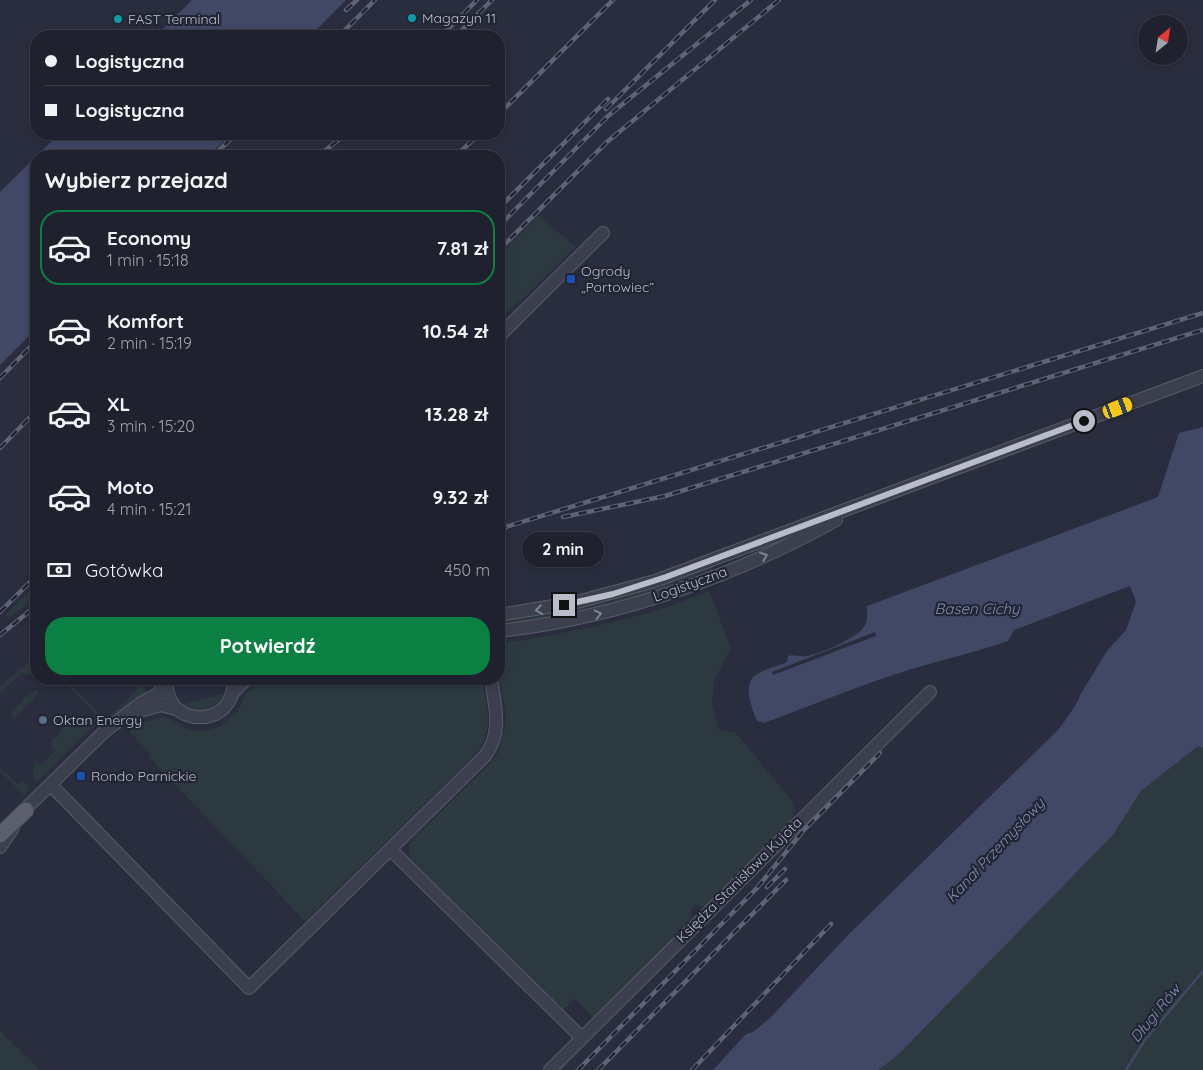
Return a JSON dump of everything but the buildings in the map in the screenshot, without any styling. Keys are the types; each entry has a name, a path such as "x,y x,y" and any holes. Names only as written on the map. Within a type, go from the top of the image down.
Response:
{"main road":[{"path":"0,835 26,810"}],"street":[{"path":"505,330 603,233"},
{"name":"Logistyczna","path":"505,614 550,608 628,590 697,566 1203,376"},
{"name":"Logistyczna","path":"505,630 550,624 595,614 666,594 768,555 870,501"},
{"path":"0,829 26,810 104,732 143,702 158,694 164,685"},
{"path":"168,685 169,697 179,710"},
{"path":"231,697 232,685"},
{"path":"122,718 137,711 159,706 169,706 194,717 210,716 224,708 240,685"},
{"path":"51,785 249,988 391,850 490,750 494,742 497,724 491,685"},
{"name":"Księdza Stanisława Kujota","path":"550,1070 930,692"},
{"path":"0,847 26,810"},
{"path":"391,850 582,1038"}],"shaded area":[{"path":"538,215 576,247 526,296 505,313 505,250"},
{"path":"711,565 714,571 640,597 553,618 505,624 505,619"},
{"path":"30,591 30,602 8,618 5,615"},
{"path":"709,591 731,648 714,681 712,703 719,729 736,733 794,803 795,818 705,907 696,905 691,909 691,918 594,1018 575,999 563,1010 411,859 409,849 415,836 487,767 498,753 505,727 506,713 500,685 505,685 505,643 578,630 666,607"},
{"path":"30,660 30,673 27,676 23,672 0,694 0,687"},
{"path":"68,685 71,685 104,718 100,719"},
{"path":"141,685 146,691 147,696 109,721 105,721"},
{"path":"259,685 483,685 487,704 487,728 482,745 467,763 305,921 149,757 150,754 129,731 142,723 162,717 168,718 187,729 208,730 220,726 238,711 246,693"},
{"path":"36,690 38,693 28,705 16,717 12,717 11,712 24,699 23,696 27,697"},
{"path":"224,694 217,705 207,710 189,709 183,706 184,704"},
{"path":"85,719 92,721 95,726 82,736 38,781 35,780 33,773 35,761 41,765 56,750 50,744 54,737 56,738 60,731 70,723"},
{"path":"1198,746 1203,748 1203,1070 878,1070 898,1055 1113,835 1141,791"},
{"path":"0,768 18,784 23,781 29,790 24,795 0,771"},
{"path":"0,1031 36,1066 38,1070 0,1070"}],"water":[{"path":"192,0 346,0 316,30 162,30"},
{"path":"53,140 225,140 214,150 43,150"},
{"path":"30,163 30,335 0,365 0,192"},
{"path":"1203,427 1203,748 1198,746 1141,791 1113,835 898,1055 878,1070 713,1070 746,1034 753,1032 770,1018 848,935 1059,729 1107,651 1126,630 1136,602 1130,586 1014,630 1008,641 893,675 764,723 757,721 750,701 749,687 751,681 755,676 764,671 787,662 788,656 813,655 856,635 865,625 867,606 1158,497 1179,433"}],"pier":[{"path":"875,632 876,636 773,675 772,672"}],"waterway":[{"name":"Długi Rów","path":"1126,1070 1145,1040 1203,971"}],"railway":[{"path":"346,10 357,0"},
{"path":"345,30 375,0"},
{"path":"447,30 477,0"},
{"path":"462,30 492,0"},
{"path":"505,108 613,0"},
{"path":"606,109 715,0"},
{"path":"505,220 608,116 751,0"},
{"path":"505,244 607,142 779,0"},
{"path":"505,202 608,99"},
{"path":"219,150 230,140"},
{"path":"326,150 338,140"},
{"path":"462,150 473,140"},
{"path":"505,527 1203,313"},
{"path":"563,517 665,496 1203,330"},
{"path":"0,378 30,347"},
{"path":"0,448 30,417"},
{"path":"0,612 30,582"},
{"path":"0,635 30,611"},
{"path":"578,1070 757,888 803,831 880,753"},
{"path":"767,887 785,869"},
{"path":"598,1070 786,880"},
{"path":"692,1070 831,924"}],"place":[{"name":"Magazyn 11","path":"412,18"},
{"name":"FAST Terminal","path":"118,19"},
{"name":"Ogrody „Portowiec”","path":"571,279"},
{"name":"Oktan Energy","path":"43,720"},
{"name":"Rondo Parnickie","path":"81,776"}],"route":[{"path":"564,605 613,594 666,577 1084,421"}],"water label":[{"name":"Basen Cichy","path":"977,608"},
{"name":"Kanał Przemysłowy","path":"995,850"}]}
